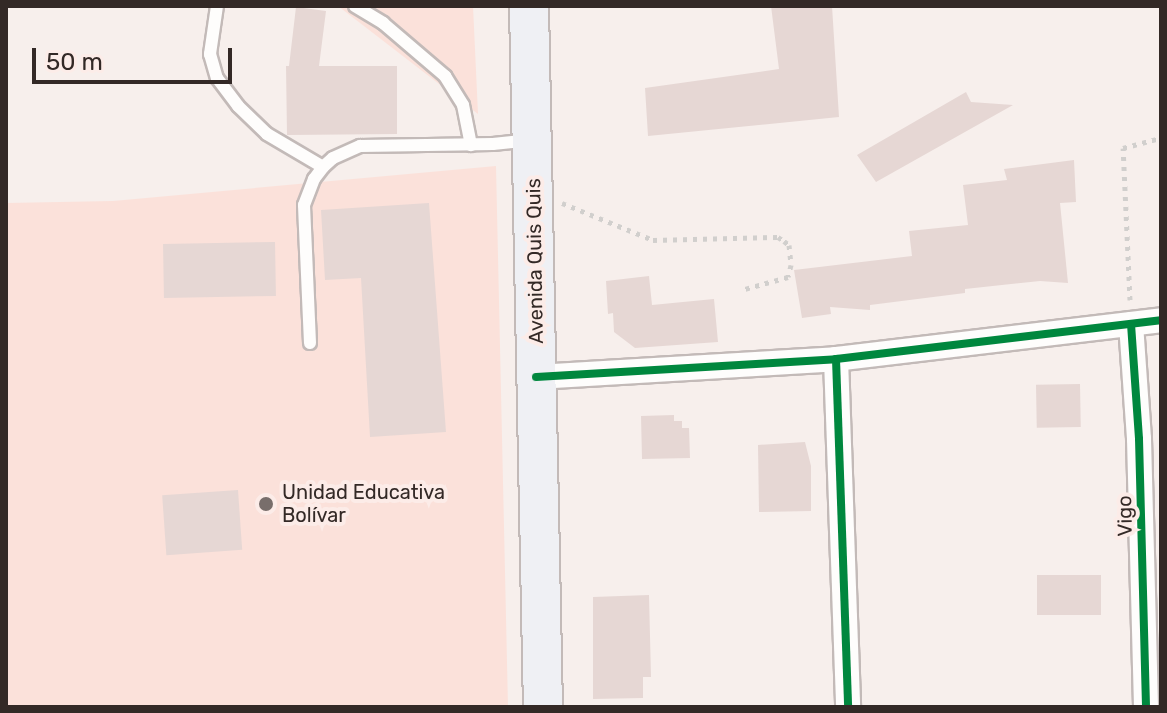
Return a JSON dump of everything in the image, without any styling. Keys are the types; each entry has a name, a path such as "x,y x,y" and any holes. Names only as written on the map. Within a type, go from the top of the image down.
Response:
{"main road":[{"name":"Avenida Quis Quis","path":"529,6 543,707"}],"street":[{"path":"536,377 836,359 1161,320"},
{"name":"Vigo","path":"1131,324 1139,439 1146,707"},
{"path":"836,359 848,707"}],"lane":[{"path":"217,6 210,54 217,78 238,106 267,134 323,167"},
{"path":"355,6 383,23 445,76 463,105 471,145"},
{"path":"310,343 304,205 314,179 323,167 333,158 360,146 471,145 533,139"}],"path":[{"path":"1131,324 1123,148 1161,138"},
{"path":"535,198 570,204 628,233 653,240 778,237 789,245 791,265 788,277 741,290"}],"shaded area":[{"path":"338,6 473,6 478,114"},
{"name":"Unidad Educativa Bolívar","path":"496,166 508,707 6,707 6,203 113,201"}],"building":[{"path":"771,6 832,6 839,117 648,136 645,88 779,69"},
{"path":"296,7 326,11 319,66 397,66 397,134 287,135 286,66 289,66"},
{"path":"966,92 971,102 1013,105 876,182 857,155"},
{"path":"1074,160 1076,202 1060,203 1068,283 1040,281 965,289 965,293 870,305 870,310 830,307 831,314 802,318 794,270 912,256 909,231 968,225 963,185 1007,180 1004,169"},
{"path":"429,203 446,432 370,437 361,278 325,280 321,210"},
{"path":"275,242 276,296 164,298 163,244"},
{"path":"649,276 652,305 714,299 718,342 635,348 614,332 613,313 608,314 606,281"},
{"path":"1080,384 1081,427 1037,428 1036,385"},
{"path":"674,415 674,421 682,421 682,428 689,428 690,458 642,459 641,416"},
{"path":"805,442 811,466 811,511 759,512 758,445"},
{"path":"238,490 242,550 166,555 162,495"},
{"path":"1037,575 1101,575 1101,615 1037,615"},
{"path":"649,595 651,677 643,677 643,698 593,699 593,597"}],"cycle path":[{"path":"536,377 836,359 1161,320"},
{"path":"1131,324 1139,439 1146,707"},
{"path":"836,359 848,707"}],"place":[{"name":"Unidad Educativa Bolívar","path":"266,504"}]}
